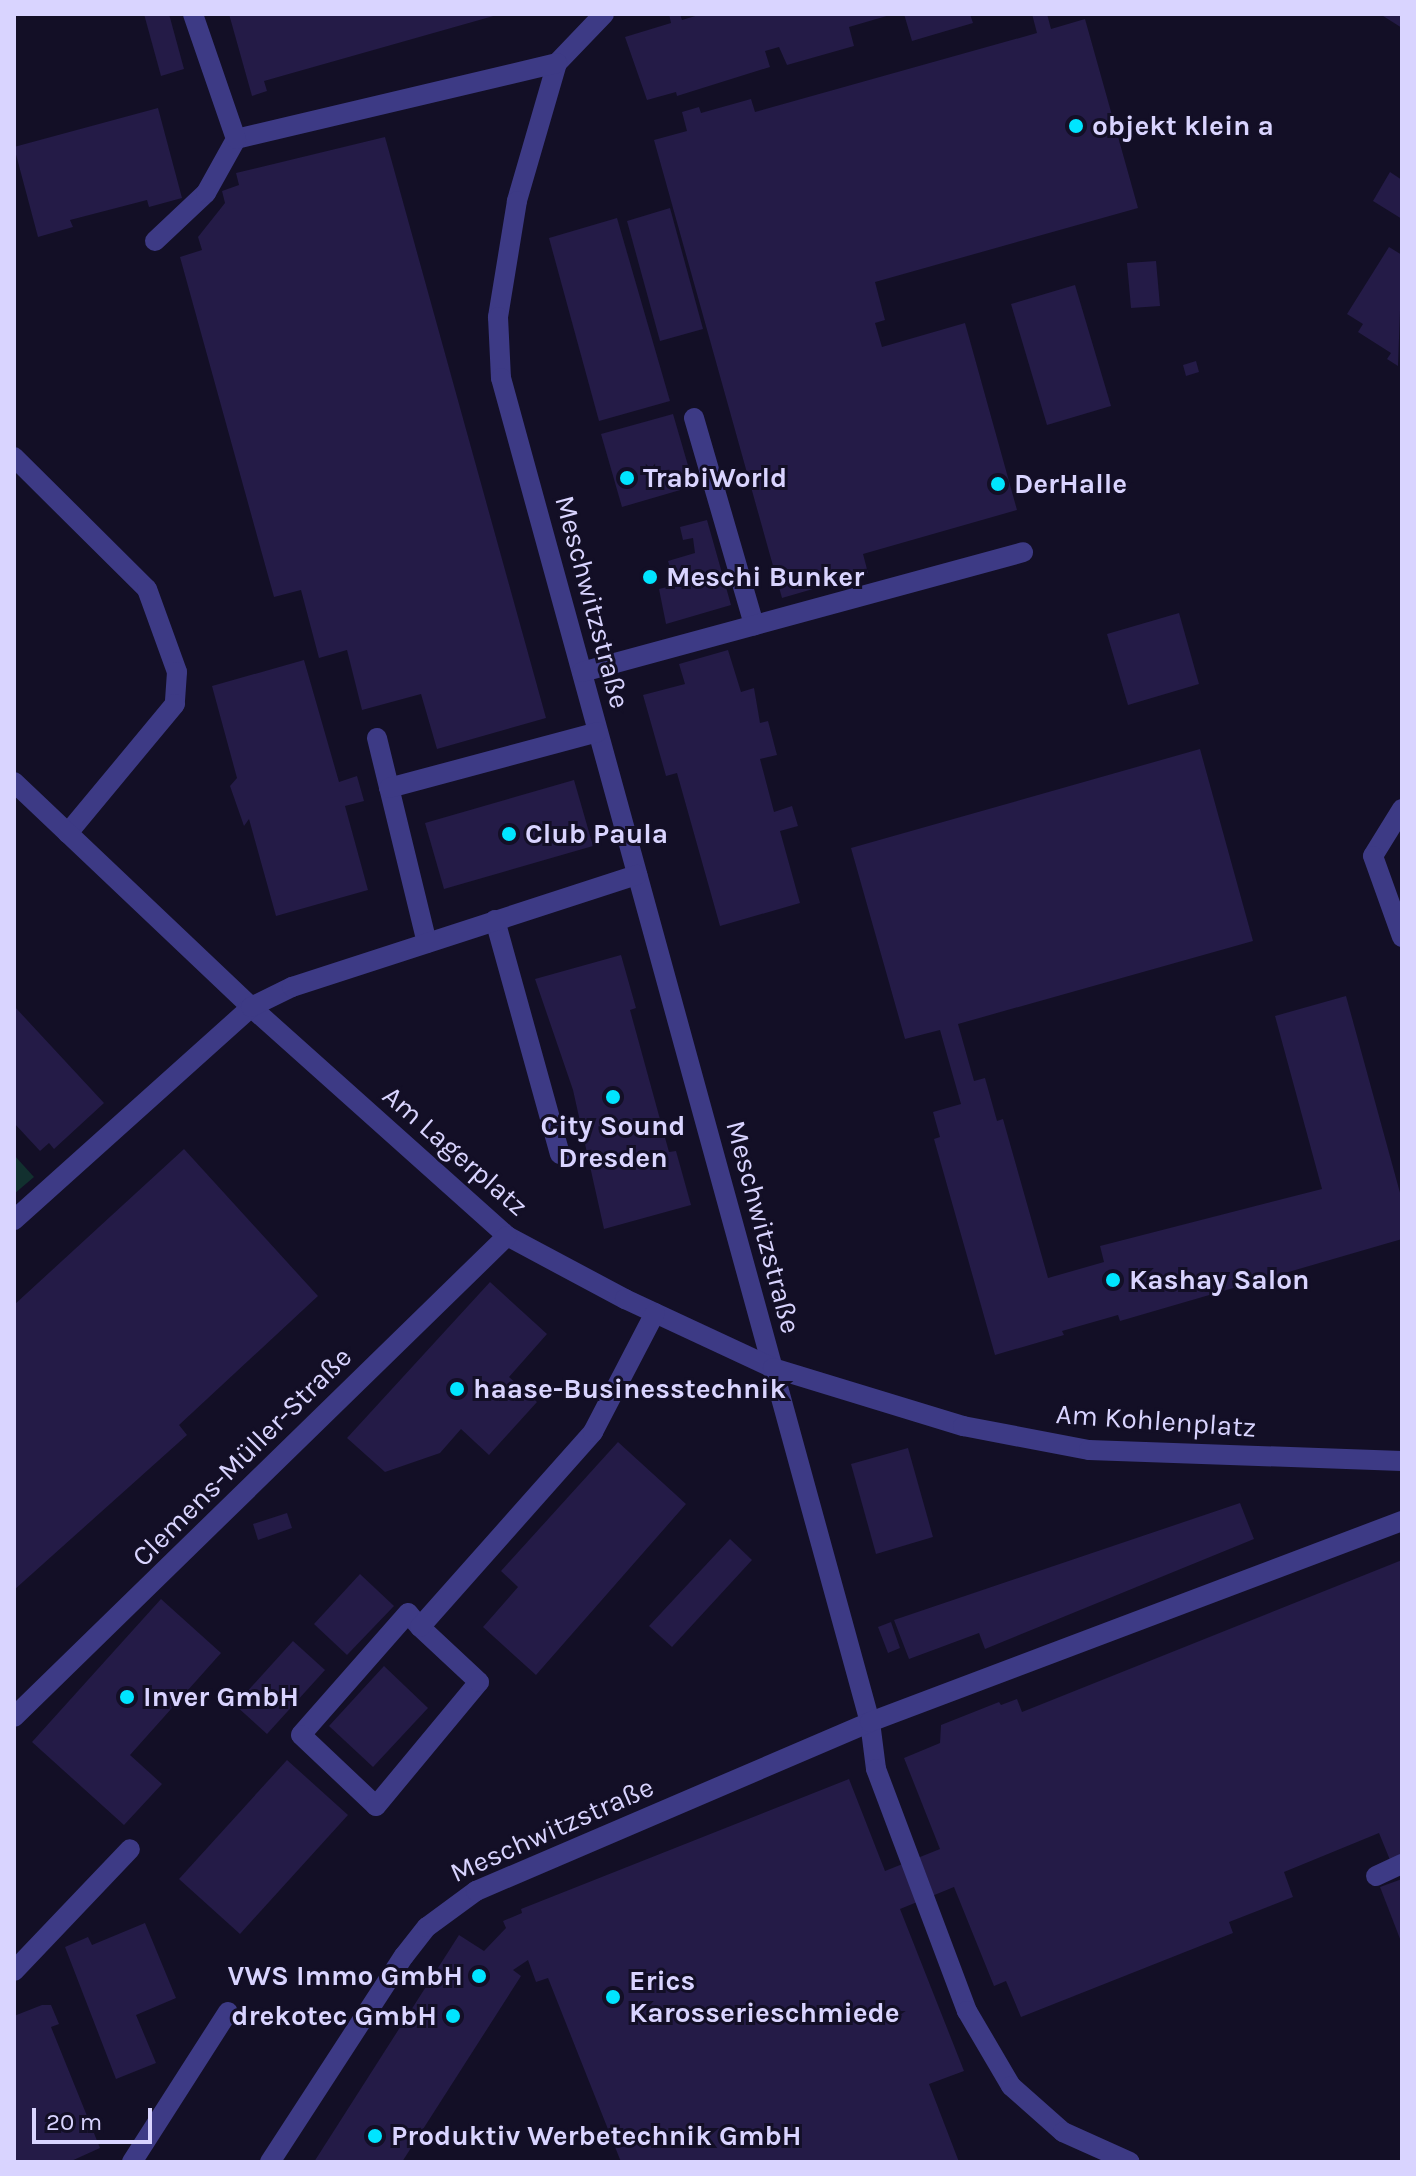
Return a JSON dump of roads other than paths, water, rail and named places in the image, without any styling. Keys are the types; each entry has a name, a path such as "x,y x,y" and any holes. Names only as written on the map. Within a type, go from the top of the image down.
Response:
{"street":[{"path":"193,14 236,139"},
{"name":"Meschwitzstraße","path":"270,2162 404,1956 450,1907 476,1891 870,1722 501,378 498,317 517,201 557,63 604,14"},
{"path":"155,241 206,193 236,139 557,63"},
{"path":"694,418 754,625"},
{"path":"14,457 147,589 177,672 175,704 68,833"},
{"path":"582,672 1023,552"},
{"path":"389,788 598,732"},
{"path":"377,738 427,943"},
{"name":"Am Lagerplatz","path":"15,783 251,1007 507,1236 655,1313 773,1368"},
{"path":"1402,809 1373,856 1402,937"},
{"path":"14,1220 251,1007 292,987 637,875"},
{"path":"495,920 560,1154"},
{"name":"Clemens-Müller-Straße","path":"14,1717 507,1236"},
{"path":"420,1627 593,1432 655,1313"},
{"name":"Am Kohlenplatz","path":"773,1368 963,1426 1089,1450 1402,1461"},
{"path":"1130,2162 1063,2132 1011,2086 967,2011 876,1769 870,1722 1402,1521"},
{"path":"408,1613 420,1627 479,1682 376,1806 301,1735 408,1613"},
{"path":"14,1971 130,1849"},
{"path":"1376,1876 1402,1864"},
{"path":"132,2162 228,2012"}],"place":[{"name":"objekt klein a","path":"1076,126"},
{"name":"TrabiWorld","path":"627,478"},
{"name":"DerHalle","path":"998,484"},
{"name":"Meschi Bunker","path":"650,577"},
{"name":"Club Paula","path":"509,834"},
{"name":"City Sound Dresden","path":"613,1097"},
{"name":"Kashay Salon","path":"1113,1280"},
{"name":"haase-Businesstechnik","path":"457,1389"},
{"name":"Inver GmbH","path":"127,1697"},
{"name":"VWS Immo GmbH","path":"479,1976"},
{"name":"Erics Karosserieschmiede","path":"613,1997"},
{"name":"drekotec GmbH","path":"453,2016"},
{"name":"Produktiv Werbetechnik GmbH","path":"375,2136"}]}
